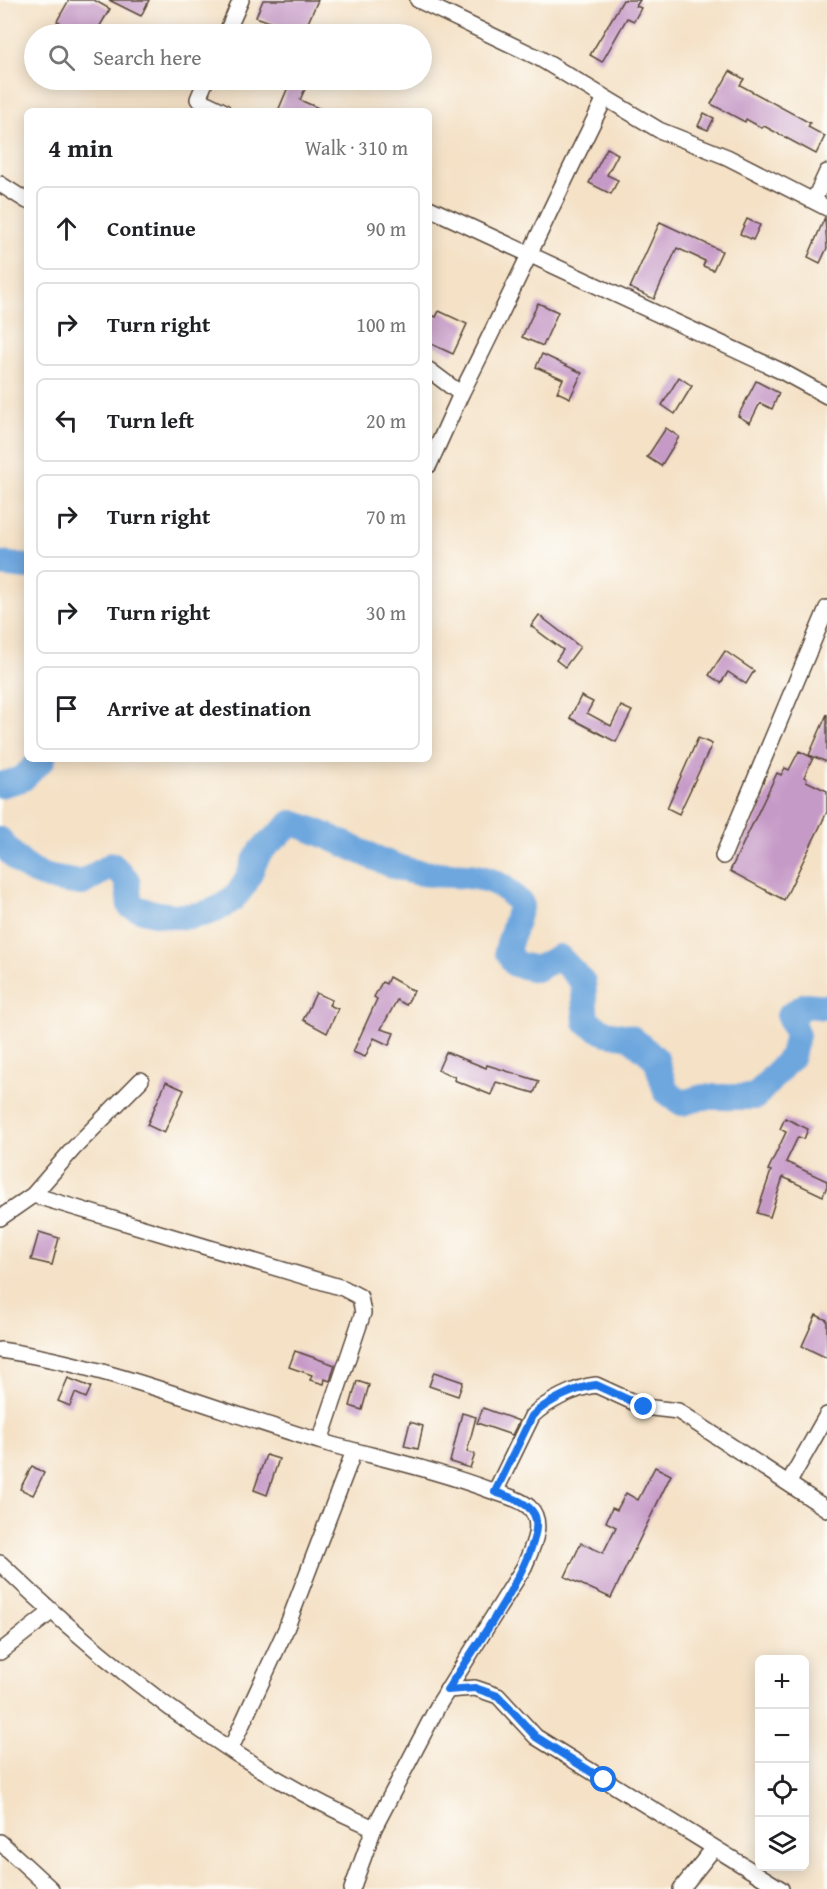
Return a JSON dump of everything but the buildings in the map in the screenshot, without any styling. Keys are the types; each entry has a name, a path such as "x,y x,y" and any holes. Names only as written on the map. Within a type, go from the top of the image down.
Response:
{"street":[{"path":"230,24 241,0"},
{"path":"418,0 539,58 659,130 727,157 820,204 827,172"},
{"path":"202,90 198,99 217,108"},
{"path":"432,458 605,98"},
{"path":"0,184 24,199"},
{"path":"432,209 605,292 783,372 827,396"},
{"path":"432,372 461,394"},
{"path":"723,856 827,608"},
{"path":"0,1218 33,1195 72,1149 141,1080"},
{"path":"33,1195 344,1288 360,1296 363,1313 320,1441"},
{"path":"0,1350 79,1365 320,1441 461,1480 525,1504 534,1513 537,1521 534,1543 511,1591 447,1690 374,1828 352,1889"},
{"path":"495,1492 532,1416 539,1409 557,1400 596,1385 644,1407 678,1411 827,1509"},
{"path":"789,1482 827,1415"},
{"path":"231,1748 286,1629 354,1451"},
{"path":"0,1563 51,1612 111,1664 231,1748 350,1818 374,1828"},
{"path":"0,1652 51,1612"},
{"path":"447,1690 475,1688 498,1696 536,1737 781,1889"},
{"path":"0,1842 51,1889"},
{"path":"681,1889 714,1848"}],"waterway":[{"path":"0,564 24,567"},
{"path":"0,785 22,779 40,762"},
{"path":"0,840 26,867 55,879 82,883 112,865 127,880 130,906 176,916 207,913 233,898 244,885 261,851 292,823 407,870 418,873 467,876 490,881 504,888 521,904 507,951 515,964 536,969 559,957 583,982 586,1022 606,1033 630,1037 656,1059 666,1092 682,1103 703,1097 755,1097 792,1056 797,1035 789,1016 806,1005 827,1007"}],"route":[{"path":"604,1780 536,1737 517,1719 505,1700 483,1689 470,1687 447,1690 511,1591 534,1543 537,1521 534,1513 525,1504 495,1492 523,1430 532,1416 539,1409 557,1400 596,1385 644,1407"}]}
